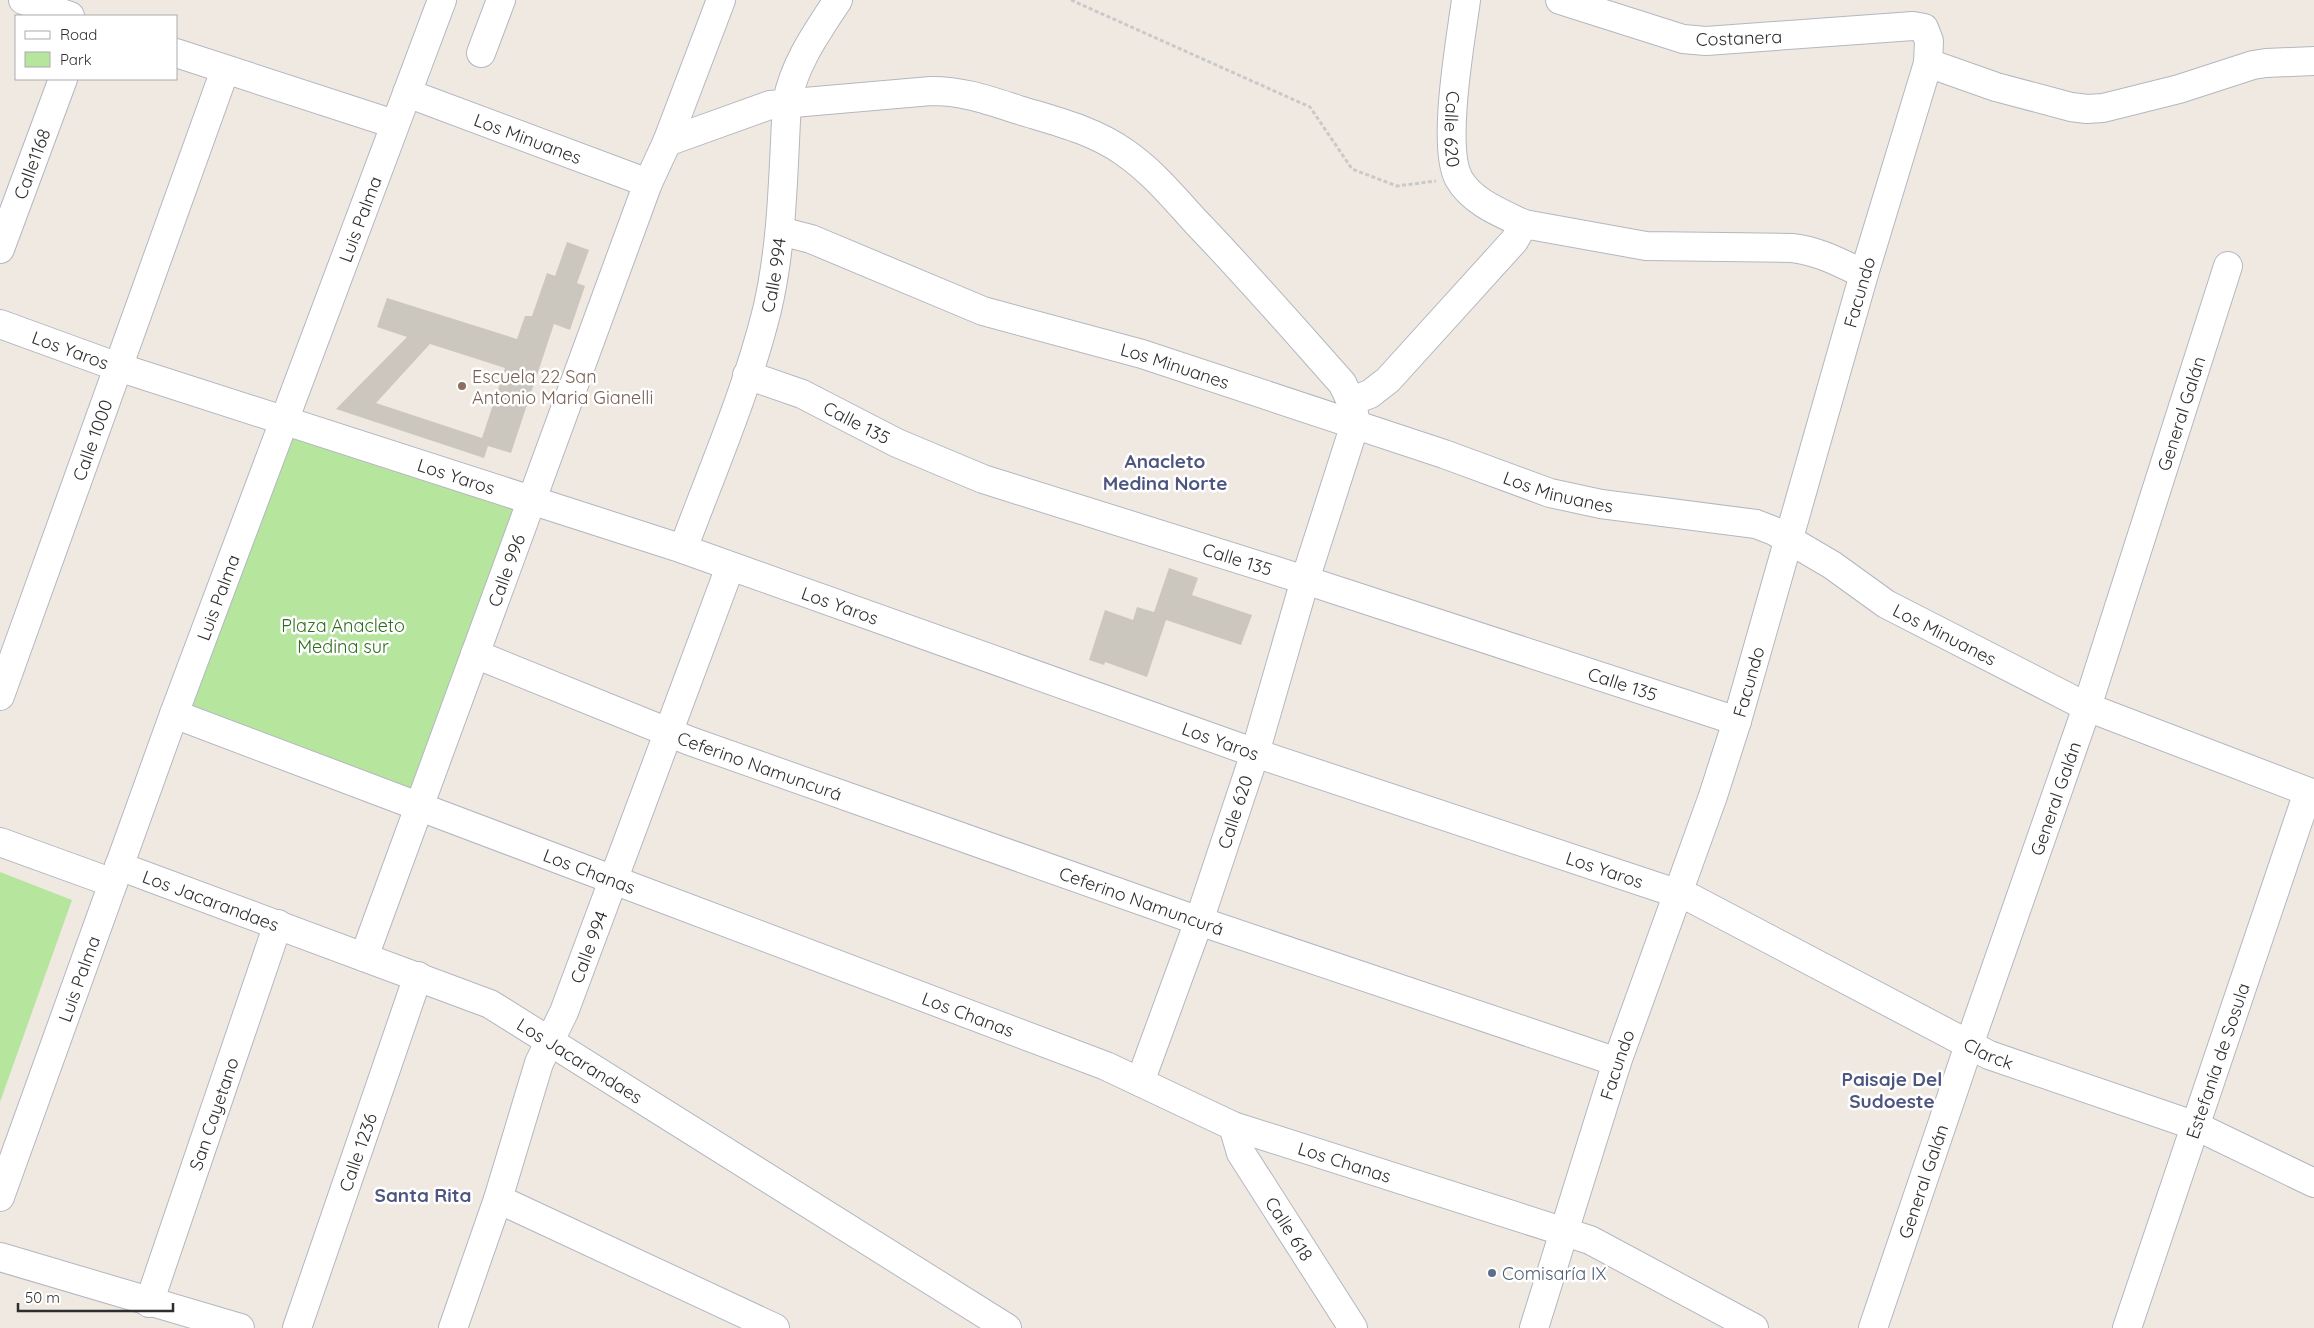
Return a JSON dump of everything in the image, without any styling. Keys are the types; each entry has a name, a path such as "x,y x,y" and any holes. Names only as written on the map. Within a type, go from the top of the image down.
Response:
{"street":[{"path":"23,0 68,10"},
{"name":"Luis Palma","path":"0,1197 174,714 442,0"},
{"path":"482,53 501,0"},
{"name":"Calle 996","path":"364,957 648,183 667,142 721,0"},
{"name":"Calle 994","path":"683,550 747,375 767,309 780,231 787,102 790,83 838,0"},
{"name":"Calle 620","path":"1466,0 1452,106 1452,142 1458,178 1478,199 1524,224 1646,246 1792,248 1808,250 1827,256 1864,274"},
{"name":"Costanera","path":"1560,0 1683,39 1706,41 1913,26 1924,28"},
{"name":"Facundo","path":"1534,1328 1617,1062 1713,796 1737,721 1790,540 1864,274 1928,63 1929,41 1924,28"},
{"path":"178,54 394,124"},
{"path":"1928,63 1996,87 2071,107 2087,109 2103,108 2179,90 2252,65 2314,61"},
{"name":"Calle 1000","path":"0,696 225,70"},
{"name":"Calle1168","path":"0,249 62,80"},
{"path":"667,142 770,105 787,102 955,91 1070,126 1102,138 1124,151 1146,169 1246,274 1342,383 1353,412 1370,394 1388,380 1514,241 1524,224"},
{"name":"Los Minuanes","path":"407,93 648,183"},
{"name":"Los Minuanes","path":"780,231 811,239 983,311 1353,412 1571,499 1756,524 1790,540 1848,575 1886,604 2087,707 2311,793"},
{"name":"General Galán","path":"1873,1328 2087,707 2228,266"},
{"name":"Los Yaros","path":"0,324 118,367 531,499 683,550 1255,753 1677,893"},
{"name":"Calle 135","path":"747,375 802,394 897,443 982,479 1304,580 1737,721"},
{"name":"Calle 620","path":"1140,1082 1199,922 1255,753 1353,412"},
{"name":"Calle 994","path":"453,1328 498,1198 539,1063 564,1012 730,567"},
{"name":"Ceferino Namuncurá","path":"475,654 669,734 1199,922 1617,1062"},
{"name":"Los Chanas","path":"174,714 1106,1066 1233,1126 1565,1232 1605,1247 1754,1328"},
{"name":"Estefanía de Sosula","path":"2127,1328 2311,793"},
{"name":"Los Jacarandaes","path":"0,842 116,874 278,924 490,1004 1007,1328"},
{"name":"Clarck","path":"1677,893 1691,898 1989,1055 2196,1126 2314,1183"},
{"name":"San Cayetano","path":"150,1303 278,924"},
{"name":"Calle 1236","path":"297,1328 418,976"},
{"name":"Calle 618","path":"1233,1126 1241,1153 1353,1328"},
{"path":"498,1198 775,1328"},
{"path":"0,1257 150,1303 240,1328"}],"path":[{"path":"1071,0 1310,107 1352,169 1397,186 1458,178"}],"green space":[{"name":"Plaza Anacleto Medina sur","path":"285,420 531,499 419,806 174,714"},
{"path":"0,872 72,900 0,1102"}],"building":[{"path":"567,242 589,250 577,283 585,286 570,330 554,324 511,453 488,446 484,458 336,409 407,337 377,327 387,298 517,339 525,316 532,316 547,273 555,276","holes":["430,344 505,368 482,438 376,403"]},
{"path":"1169,568 1198,578 1192,595 1252,615 1241,645 1166,620 1147,677 1105,662 1104,665 1089,660 1105,610 1133,620 1137,607 1154,612"}],"place":[{"name":"Escuela 22 San Antonio Maria Gianelli","path":"462,386"},
{"name":"Comisaría IX","path":"1492,1273"}],"district":[{"name":"Anacleto Medina Norte","path":"1165,472"},
{"name":"Paisaje Del Sudoeste","path":"1892,1090"},
{"name":"Santa Rita","path":"423,1195"}]}
